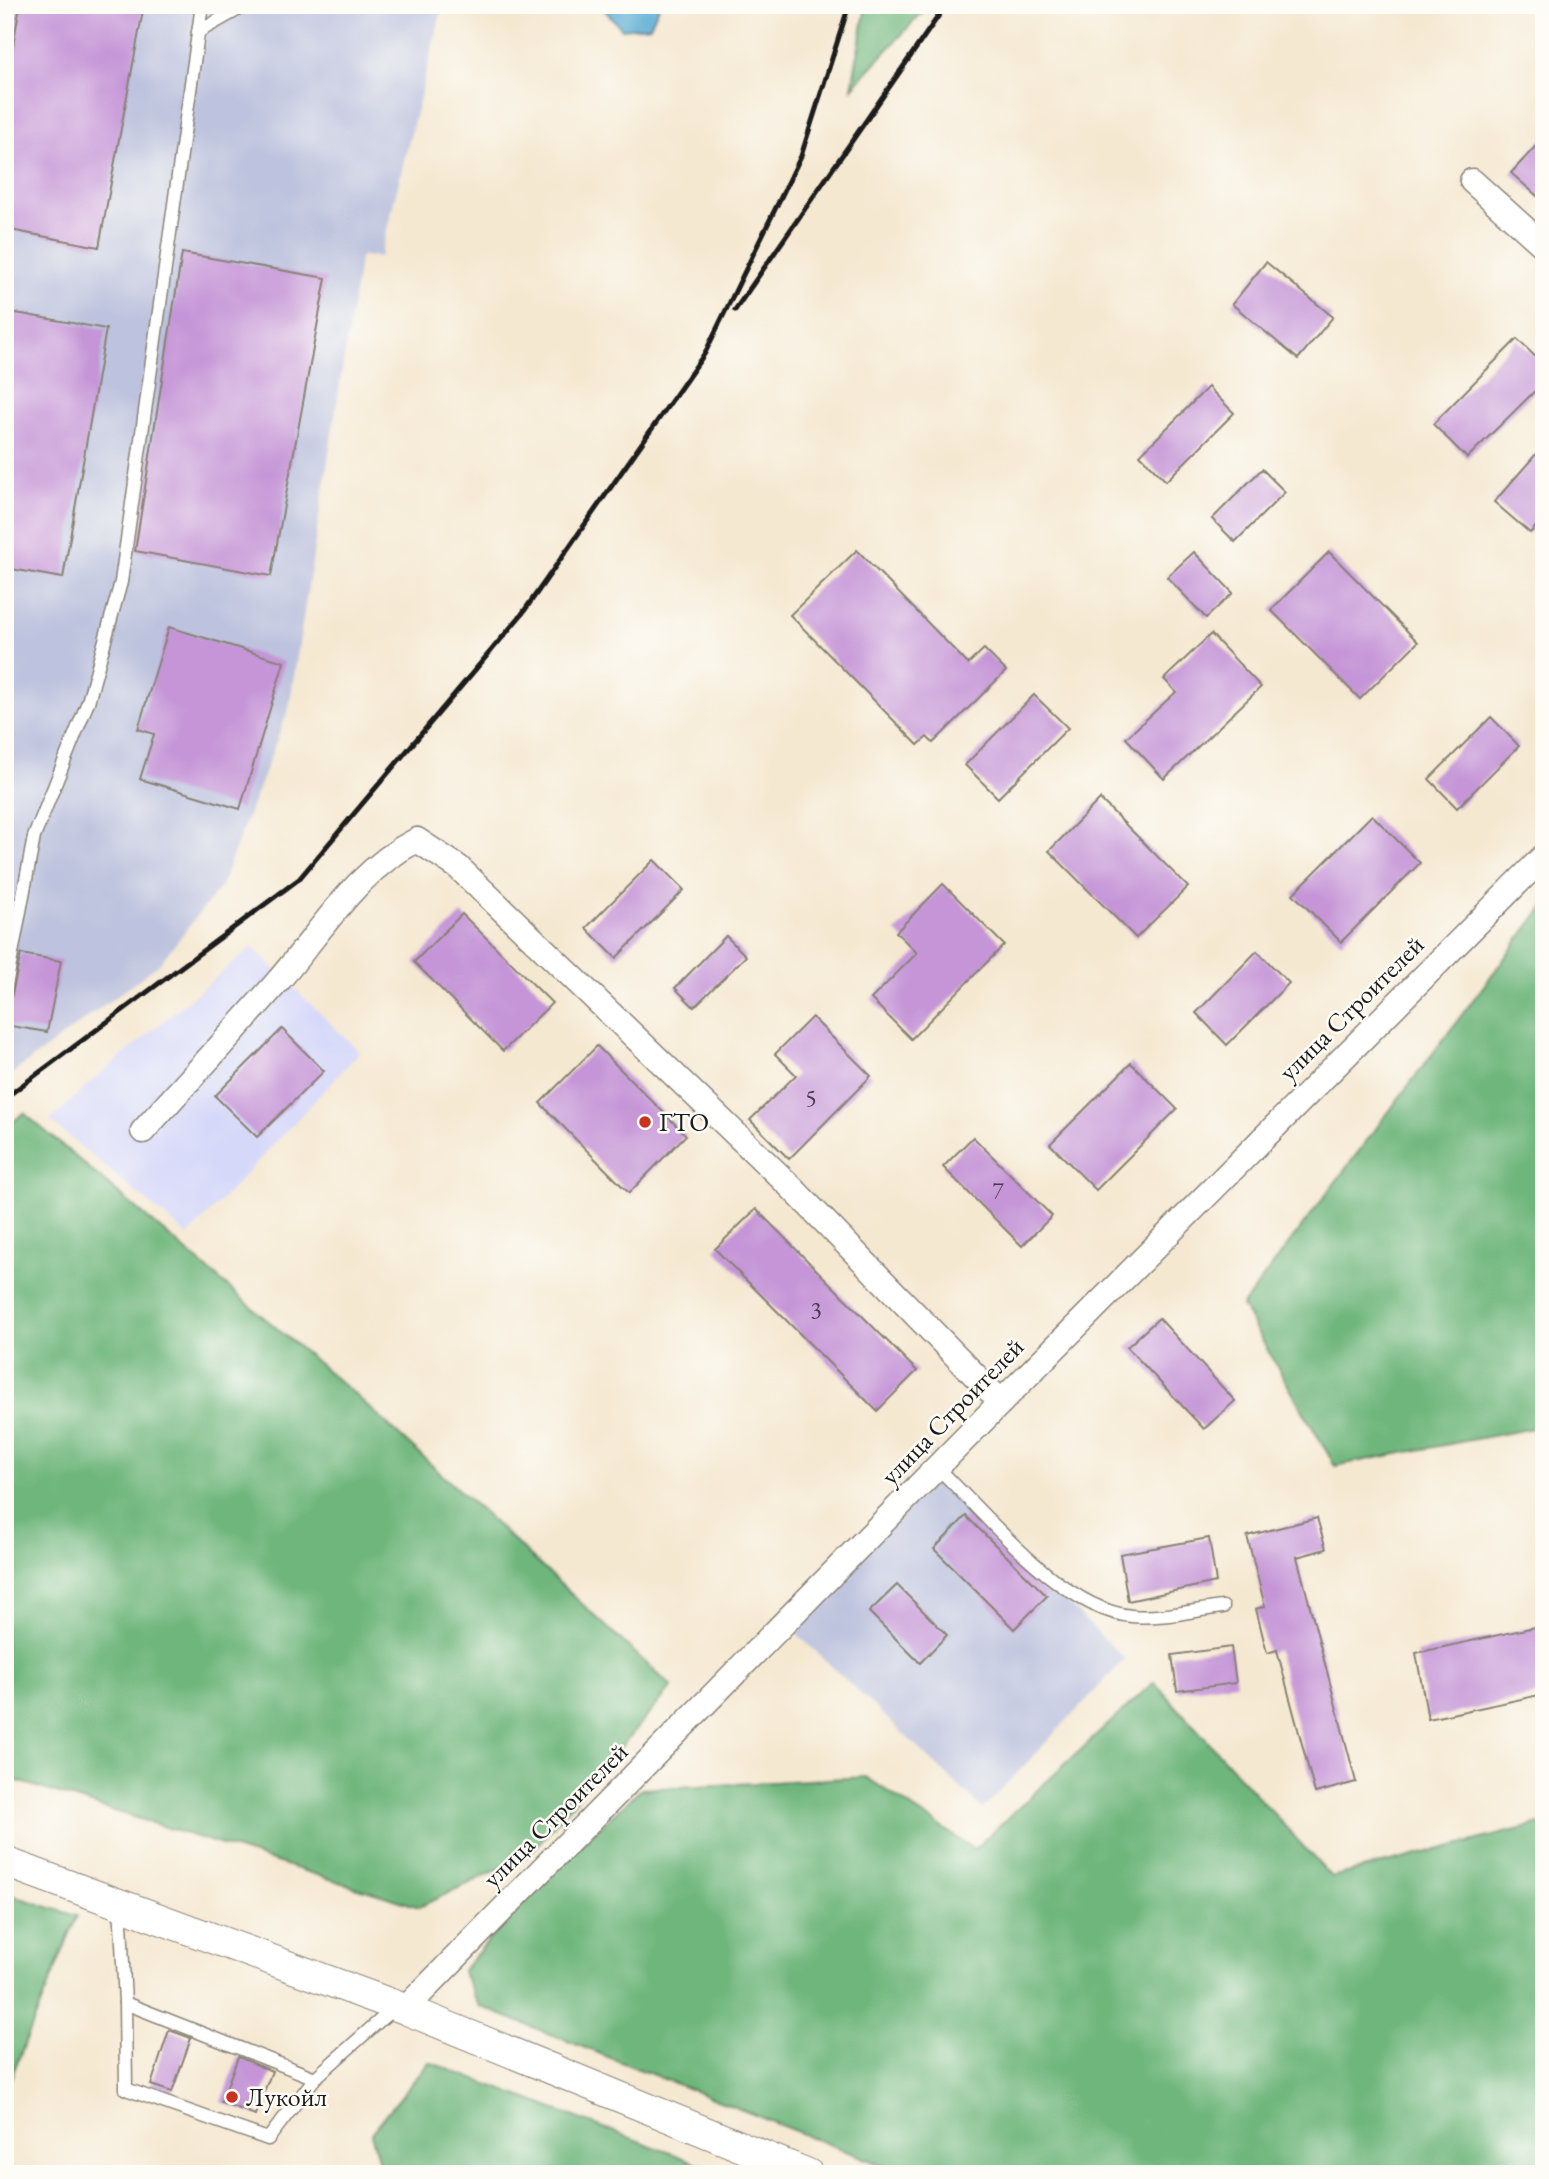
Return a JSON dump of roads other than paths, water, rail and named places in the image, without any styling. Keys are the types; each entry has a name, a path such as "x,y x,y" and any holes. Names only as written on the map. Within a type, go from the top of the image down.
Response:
{"street":[{"path":"1472,181 1544,246"},
{"path":"143,1131 280,979 344,899 389,854 417,840 458,867 791,1186 1001,1402"},
{"name":"улица Строителей","path":"400,2008 939,1469 1001,1402 1544,856"},
{"path":"5,1862 400,2008 808,2174"}],"lane":[{"path":"5,991 34,837 88,702 121,582 202,5"},
{"path":"198,32 246,5"},
{"path":"939,1469 1050,1577 1076,1595 1109,1612 1134,1616 1223,1607"},
{"path":"120,1903 126,2089 268,2139 315,2078 400,2008"},
{"path":"125,2003 315,2078"}],"water":[{"path":"600,5 660,5 650,26 622,29"}],"railway":[{"path":"5,1098 299,879 522,614 705,353 801,156 849,5"},
{"path":"735,310 946,5"}],"place":[{"name":"ГТО","path":"645,1122"},
{"name":"Лукойл","path":"232,2097"}]}
